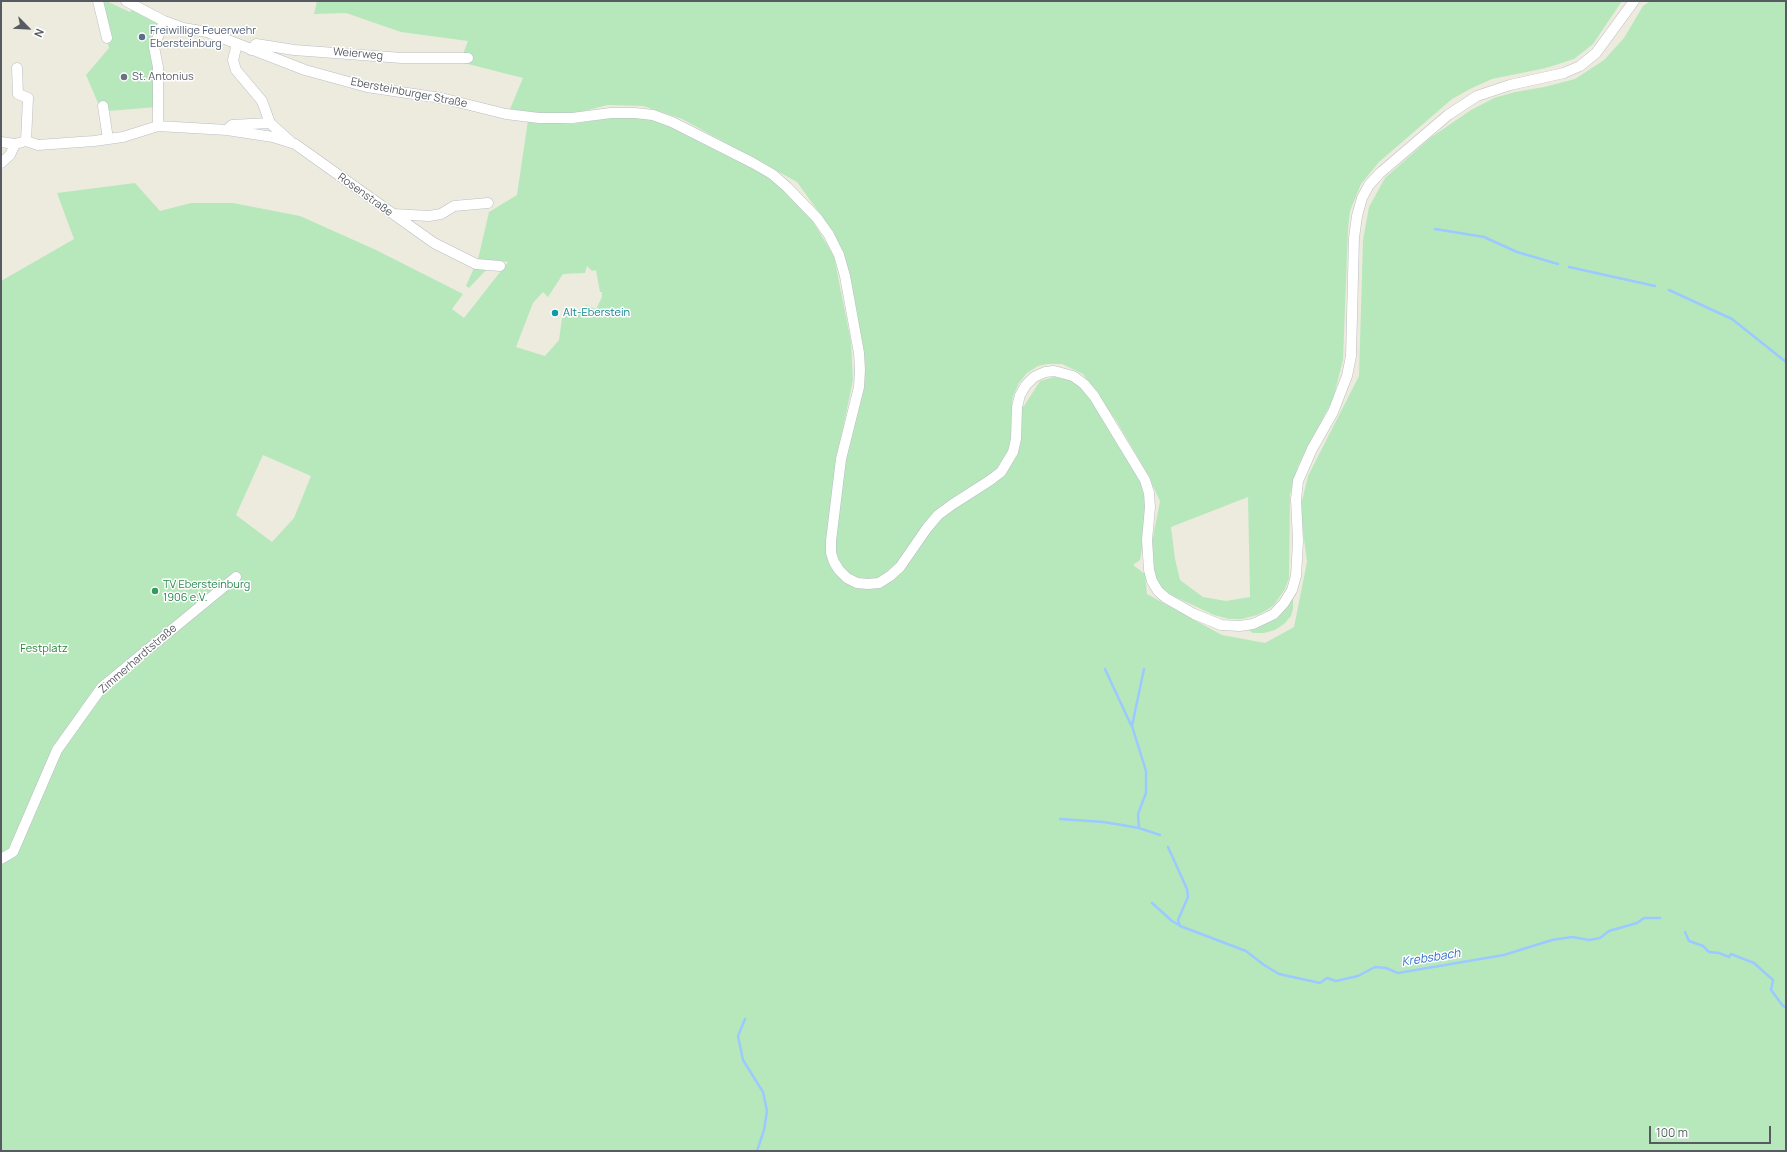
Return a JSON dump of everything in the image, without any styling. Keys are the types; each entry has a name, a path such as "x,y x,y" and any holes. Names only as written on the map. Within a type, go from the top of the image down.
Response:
{"street":[{"path":"98,1 108,38"},
{"name":"Ebersteinburger Straße","path":"126,1 142,5 164,21 183,28 207,32 250,50 305,70 366,87 441,98 506,114 538,118 572,118 611,113 647,114 672,122 753,163 772,174 787,187 816,218 829,235 839,255 845,276 860,370 859,387 841,459 831,541 831,553 834,562 847,578 857,583 868,584 879,583 890,576 900,567 927,528 938,515 1001,472 1013,452 1016,439 1017,408 1020,395 1026,385 1034,377 1045,372 1054,371 1073,376 1084,384 1094,396 1145,480 1149,493 1150,507 1147,540 1149,570 1152,581 1158,591 1166,598 1194,614 1221,625 1240,626 1253,624 1274,614 1284,604 1292,590 1296,576 1298,541 1296,499 1298,481 1312,449 1336,406 1347,376 1350,356 1354,238 1357,216 1362,198 1369,185 1380,173 1448,115 1476,96 1510,85 1557,76 1580,66 1596,53 1634,1"},
{"path":"158,126 158,66 154,47 164,21"},
{"path":"237,44 233,60 236,70 262,101 270,123 295,144"},
{"name":"Weierweg","path":"250,50 256,44 294,50 402,58 468,58"},
{"path":"17,68 18,94 28,98 26,142"},
{"path":"103,106 108,139"},
{"name":"Rosenstraße","path":"227,130 232,125 270,123"},
{"name":"Rosenstraße","path":"1,142 15,144 26,142 38,145 108,139 134,134 158,126 227,130 266,136 295,144 391,214 434,243 476,264 500,266"},
{"path":"1,163 10,155 15,144"},
{"path":"391,214 429,216 441,214 454,206 488,203"},
{"name":"Zimmerhardtstraße","path":"1,859 13,852 58,750 102,687 236,576"}],"green space":[{"path":"98,1 106,1 130,12 133,8 158,22 150,49 158,67 156,107 109,111 98,103 86,75 109,48"},
{"name":"Festplatz","path":"317,1 1622,1 1593,44 1574,59 1546,68 1492,79 1452,99 1379,162 1361,184 1350,211 1348,229 1343,360 1333,399 1298,466 1290,495 1289,578 1285,589 1274,605 1267,610 1257,615 1242,619 1229,619 1214,615 1169,594 1158,584 1152,567 1151,547 1160,501 1144,468 1117,422 1083,374 1062,364 1038,366 1027,373 1019,383 1013,396 1012,404 1024,406 1040,381 1054,377 1067,379 1080,386 1096,406 1143,485 1145,503 1142,549 1140,560 1133,565 1145,574 1147,594 1222,635 1265,643 1294,627 1307,562 1300,509 1308,476 1359,376 1363,240 1369,207 1385,178 1430,138 1471,110 1494,98 1575,79 1604,60 1624,38 1643,6 1650,1 1786,1 1786,1151 1,1151 1,281 74,239 57,193 135,183 160,211 191,203 233,203 300,216 376,250 463,294 452,309 464,318 508,262 491,260 487,269 469,288 466,286 478,259 489,212 517,195 528,120 571,124 611,118 647,117 671,126 753,166 781,187 812,220 834,256 851,342 853,380 842,433 863,352 851,281 833,232 797,182 682,119 643,106 608,105 576,113 536,113 510,109 523,78 460,62 468,41 401,32 346,13 314,14","holes":["587,266 592,271 596,270 600,292 602,292 602,297 596,309 586,305 585,308 562,318 559,340 545,356 516,347 533,303 543,292 548,297 563,274 585,273","263,455 311,476 294,518 272,542 236,515","1248,497 1250,597 1226,601 1203,597 1180,580 1175,559 1171,527"]},
{"path":"1293,598 1293,609 1291,616 1284,624 1275,630 1264,633 1253,633 1247,629 1255,628 1276,617"}],"waterway":[{"path":"1435,229 1484,237 1517,252 1558,264"},
{"path":"1569,267 1655,286"},
{"path":"1669,290 1732,319 1786,362"},
{"path":"1105,669 1131,725"},
{"name":"Krebsbach","path":"1144,669 1132,726 1146,771 1146,793 1138,814 1139,828 1160,835"},
{"path":"1060,819 1104,822 1139,828"},
{"name":"Krebsbach","path":"1168,847 1187,889 1188,897 1178,920 1180,926 1246,951 1279,974 1320,983 1327,978 1336,981 1358,976 1375,967 1386,968 1398,973 1504,955 1552,940 1572,937 1589,940 1600,938 1609,931 1637,923 1644,918 1660,918"},
{"path":"1152,903 1172,921 1179,925"},
{"name":"Krebsbach","path":"1685,932 1689,941 1703,946 1709,952 1719,953 1729,957 1731,954 1754,963 1773,980 1771,990 1783,1006 1786,1007"},
{"path":"745,1019 738,1036 743,1060 763,1092 767,1111 764,1130 757,1151"}],"place":[{"name":"Freiwillige Feuerwehr Ebersteinburg","path":"142,37"},
{"name":"St. Antonius","path":"124,77"},
{"name":"Alt-Eberstein","path":"555,313"},
{"name":"TV Ebersteinburg 1906 e.V.","path":"155,591"}]}
